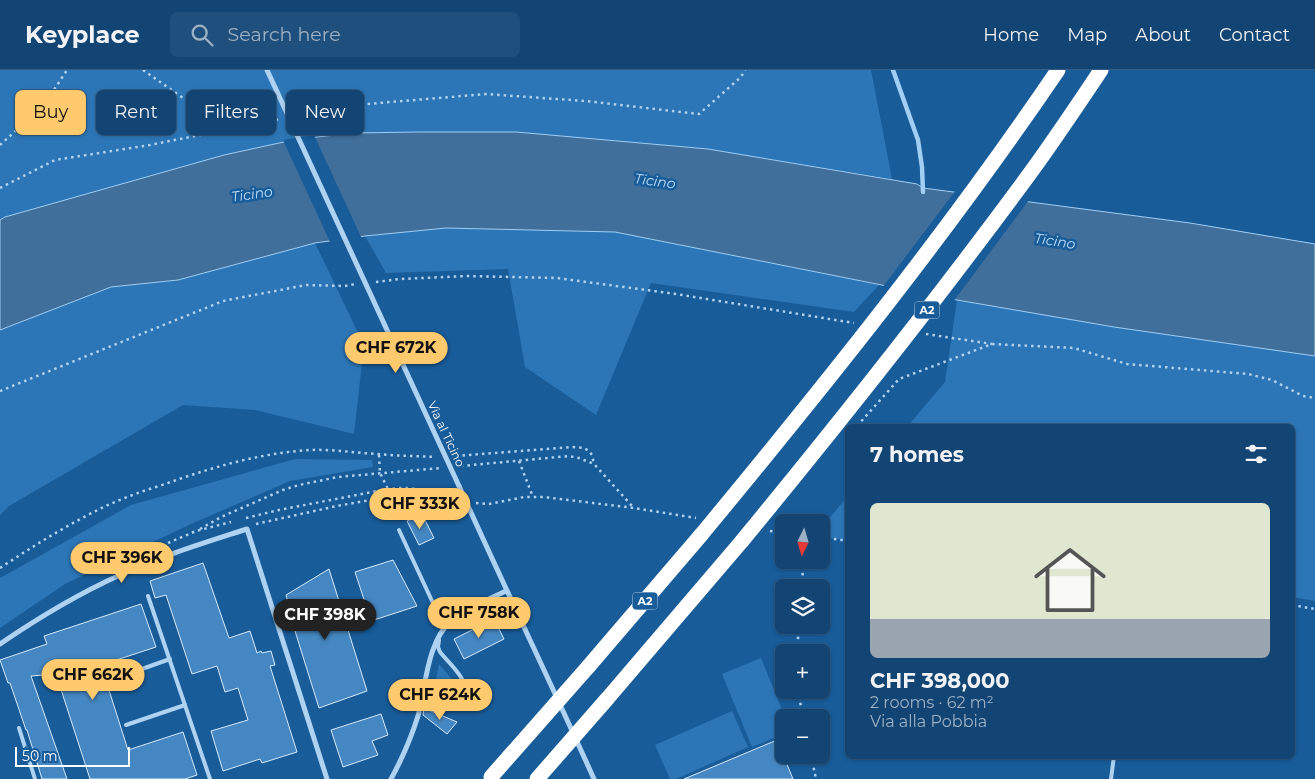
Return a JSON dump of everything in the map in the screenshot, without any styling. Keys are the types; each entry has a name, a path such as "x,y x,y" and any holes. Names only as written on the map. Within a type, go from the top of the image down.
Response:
{"highway":[{"name":"A2","path":"491,778 701,535 778,442 885,308 994,163 1058,70"},
{"name":"A2","path":"537,779 742,541 847,413 1029,175 1101,70"}],"street":[{"name":"Via al Ticino","path":"267,70 594,779"},
{"path":"0,644 30,624 120,575 165,556 247,529 327,779"},
{"path":"390,779 399,765 413,729 431,656 439,636 452,620 506,591"}],"lane":[{"path":"399,530 439,616 447,626"},
{"path":"148,596 210,779"},
{"path":"426,679 432,696 440,704 452,705 462,698 465,687 464,682 440,652 438,647 439,636"},
{"path":"111,680 170,659"},
{"path":"126,725 185,705"},
{"path":"19,728 35,779"},
{"path":"1111,779 1114,759"}],"path":[{"path":"0,145 44,105 66,70"},
{"path":"143,70 186,100"},
{"path":"364,104 486,94 585,101 699,114 741,77 745,70"},
{"path":"276,120 280,119"},
{"path":"0,188 55,160 199,135"},
{"path":"372,282 467,276 557,278 676,294 854,323"},
{"path":"0,392 223,301 306,285 345,286 363,283"},
{"path":"923,333 992,344 1074,348 1127,364 1248,374 1272,380 1303,396 1315,398"},
{"path":"859,424 899,378 992,344"},
{"path":"0,568 50,535 118,500 197,472 254,457 284,452"},
{"path":"379,454 380,473 388,489"},
{"path":"460,466 569,456 586,460 594,464 634,508"},
{"path":"519,461 533,497"},
{"path":"196,531 221,517 283,490 300,485 338,477 450,467"},
{"path":"247,529 254,525 328,508 422,491 433,493 449,500 466,502 489,504 524,498 544,497 634,508 699,519"},
{"path":"764,530 775,532"},
{"path":"830,538 845,541"},
{"path":"1295,606 1315,609"},
{"path":"813,764 816,779"}],"shaded area":[{"path":"0,70 871,70 892,179 708,149 516,132 364,133 364,90 286,90 286,135 334,135 293,140 224,155 0,220"},
{"path":"446,228 615,232 879,285 854,312 651,283 596,415 525,367 508,269 386,273 365,236"},
{"path":"315,243 364,345 354,434 255,410 183,405 9,506 0,515 0,330 111,287 178,280"},
{"path":"957,300 1114,327 1315,356 1315,601 1295,597 1295,424 910,424 945,382"},
{"path":"295,459 372,460 373,467 290,481 191,524 65,584 0,628 0,578 131,505"},
{"path":"845,499 845,540 830,538 830,517"},
{"path":"761,658 775,692 775,699 778,699 782,709 775,709 775,738 752,747 722,674"},
{"path":"439,664 456,684 457,690 452,696 444,696 435,685"},
{"path":"732,711 748,747 676,779 670,779 655,745"}],"water":[{"name":"Ticino","path":"516,132 708,149 917,184 923,188 1190,223 1315,244 1315,356 1114,327 957,300 615,232 446,228 315,243 178,280 111,287 0,330 0,220 5,217 224,155 293,140 334,135 364,135 364,133"}],"pier":[{"path":"314,135 362,239 331,244 283,140"},
{"path":"956,190 1029,200 953,302 882,288"}],"building":[{"path":"422,514 434,538 419,545 407,521"},
{"path":"393,560 417,606 371,621 355,572"},
{"path":"203,563 229,638 250,631 257,653 271,651 275,665 270,666 297,752 262,763 260,759 223,771 211,731 248,720 238,688 225,692 217,666 192,674 166,595 155,598 150,581"},
{"path":"329,569 367,691 319,708 286,595"},
{"path":"141,604 156,647 101,665 128,750 183,732 197,775 185,779 90,779 56,674 31,676 67,779 42,779 27,730 0,660 47,644 44,636"},
{"path":"494,619 504,639 464,659 454,639"},
{"path":"424,708 457,722 447,734 423,715"},
{"path":"381,714 388,735 372,741 378,755 343,767 331,730"},
{"path":"775,741 775,764 787,764 793,779 684,779"}],"waterway":[{"path":"893,70 918,140 923,192"}]}
